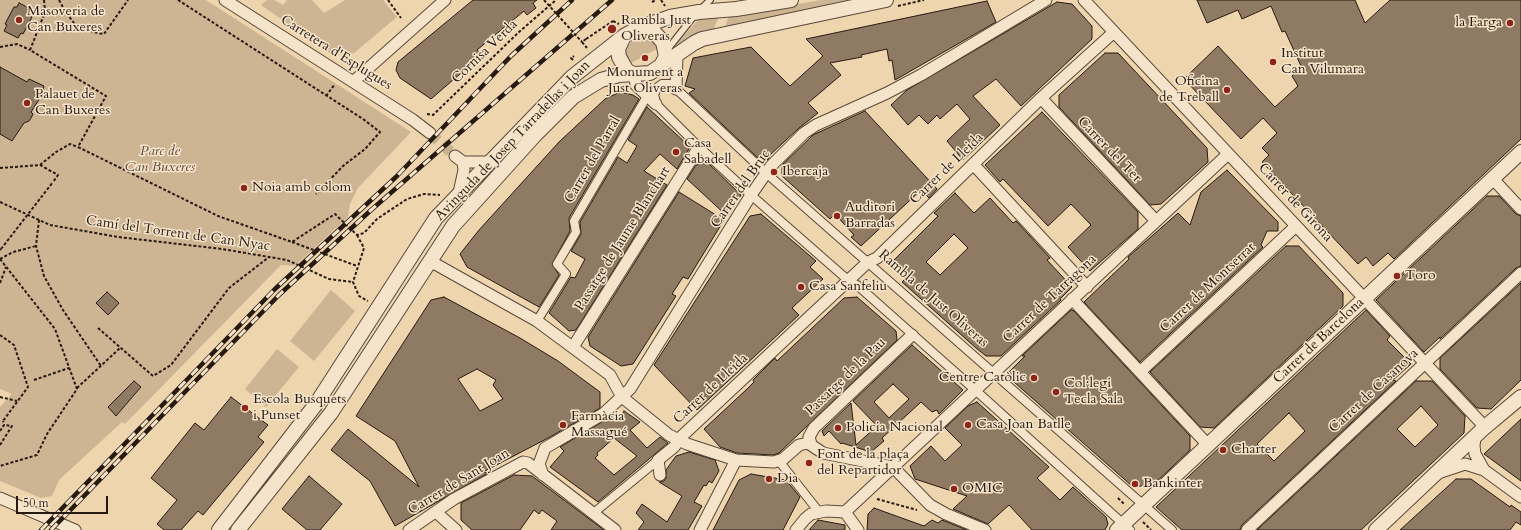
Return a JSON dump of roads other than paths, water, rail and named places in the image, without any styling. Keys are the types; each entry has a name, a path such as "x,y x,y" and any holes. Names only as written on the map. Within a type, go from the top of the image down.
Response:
{"street":[{"name":"Carretera d'Esplugues","path":"225,0 354,81 430,133"},
{"path":"354,81 445,0"},
{"name":"Avinguda de Josep Tarradellas i Joan","path":"219,530 316,404 436,218 572,77 623,30 638,28 670,17 698,12 736,9 791,0"},
{"name":"Avinguda de Josep Tarradellas i Joan","path":"238,530 331,413 453,226 535,135 573,97 601,80 634,74 650,73 668,57 694,43 717,35 886,0"},
{"name":"Carrer del Bruc","path":"622,397 634,382 766,173 804,133 887,93 1046,0"},
{"name":"Carrer de Girona","path":"1084,0 1425,363 1480,432"},
{"path":"638,28 645,27 653,31 663,42 676,89"},
{"path":"623,30 618,49 619,57 627,71 634,74 636,85 647,97 751,195 849,281 857,285 976,391 1124,528"},
{"name":"Carrer de Lleida","path":"658,460 674,447 682,436 868,262 877,258 1041,98 1114,32"},
{"path":"656,104 654,94 658,87 668,84 676,89"},
{"name":"Rambla de Just Oliveras","path":"676,89 766,173 1172,530"},
{"name":"Carrer del Parral","path":"537,321 566,274 557,264 576,232 574,221 647,97"},
{"name":"Carrer del Ter","path":"1041,98 1156,221"},
{"name":"Passatge de Jaume Blanchart","path":"573,347 699,147"},
{"name":"Carrer de Barcelona","path":"1124,528 1144,505 1208,444 1521,152"},
{"name":"Carrer de Tarragona","path":"844,512 976,391 993,373 1228,154"},
{"path":"459,193 464,178 459,159 490,162"},
{"path":"973,164 1087,287"},
{"path":"1492,178 1521,209"},
{"name":"Carrer de Montserrat","path":"1140,372 1296,226"},
{"path":"430,261 537,321 610,374 622,397 669,435 679,440 736,460 779,461 799,445 808,443 822,453 893,467 930,505 946,514 985,530"},
{"name":"Carrer de Casanova","path":"1247,530 1521,273"},
{"path":"1072,300 1208,444"},
{"name":"Passatge de la Pau","path":"811,444 809,437 814,428 912,335"},
{"path":"543,475 539,464 541,454 545,448 603,414 622,397"},
{"path":"1376,530 1480,432 1521,397"},
{"path":"1480,432 1474,446 1475,454 1484,470"},
{"path":"658,460 660,475"},
{"path":"595,513 658,460"},
{"path":"700,530 736,460"},
{"path":"779,461 818,512"},
{"name":"Carrer de Sant Joan","path":"408,530 454,499 523,462 528,463 595,513 614,530"},
{"path":"1436,474 1451,467 1465,464 1484,470 1521,497"},
{"path":"0,498 75,530"},
{"path":"436,512 456,530"},
{"path":"796,530 805,519 818,512 844,512 858,530"}],"lane":[{"path":"668,57 698,12 710,0"}],"tunnel":[{"path":"430,133 455,156"}],"railway":[{"path":"41,530 275,289 396,177 511,56 572,0"},
{"path":"51,530 279,295 370,211 612,0"}],"place":[{"name":"Masoveria de Can Buxeres","path":"19,20"},
{"name":"la Farga","path":"1510,23"},
{"name":"Rambla Just Oliveras","path":"612,29"},
{"name":"Monument a Just Oliveras","path":"645,58"},
{"name":"Institut Can Vilumara","path":"1273,62"},
{"name":"Oficina de Treball","path":"1227,90"},
{"name":"Palauet de Can Buxeres","path":"27,103"},
{"name":"Casa Sabadell","path":"676,152"},
{"name":"Ibercaja","path":"774,172"},
{"name":"Noia amb colom","path":"244,188"},
{"name":"Auditori Barradas","path":"837,216"},
{"name":"Toro","path":"1397,276"},
{"name":"Casa Sanfeliu","path":"801,287"},
{"name":"Centre Catòlic","path":"1034,378"},
{"name":"Col·legi Tecla Sala","path":"1056,392"},
{"name":"Escola Busquets i Punset","path":"245,408"},
{"name":"Farmàcia Massagué","path":"563,425"},
{"name":"Casa Joan Batlle","path":"968,425"},
{"name":"Policia Nacional","path":"838,428"},
{"name":"Charter","path":"1223,450"},
{"name":"Font de la plaça del Repartidor","path":"809,463"},
{"name":"Dia","path":"769,479"},
{"name":"Bankinter","path":"1135,484"},
{"name":"OMIC","path":"954,489"}],"park label":[{"name":"Parc de Can Buxeres","path":"160,160"}]}
